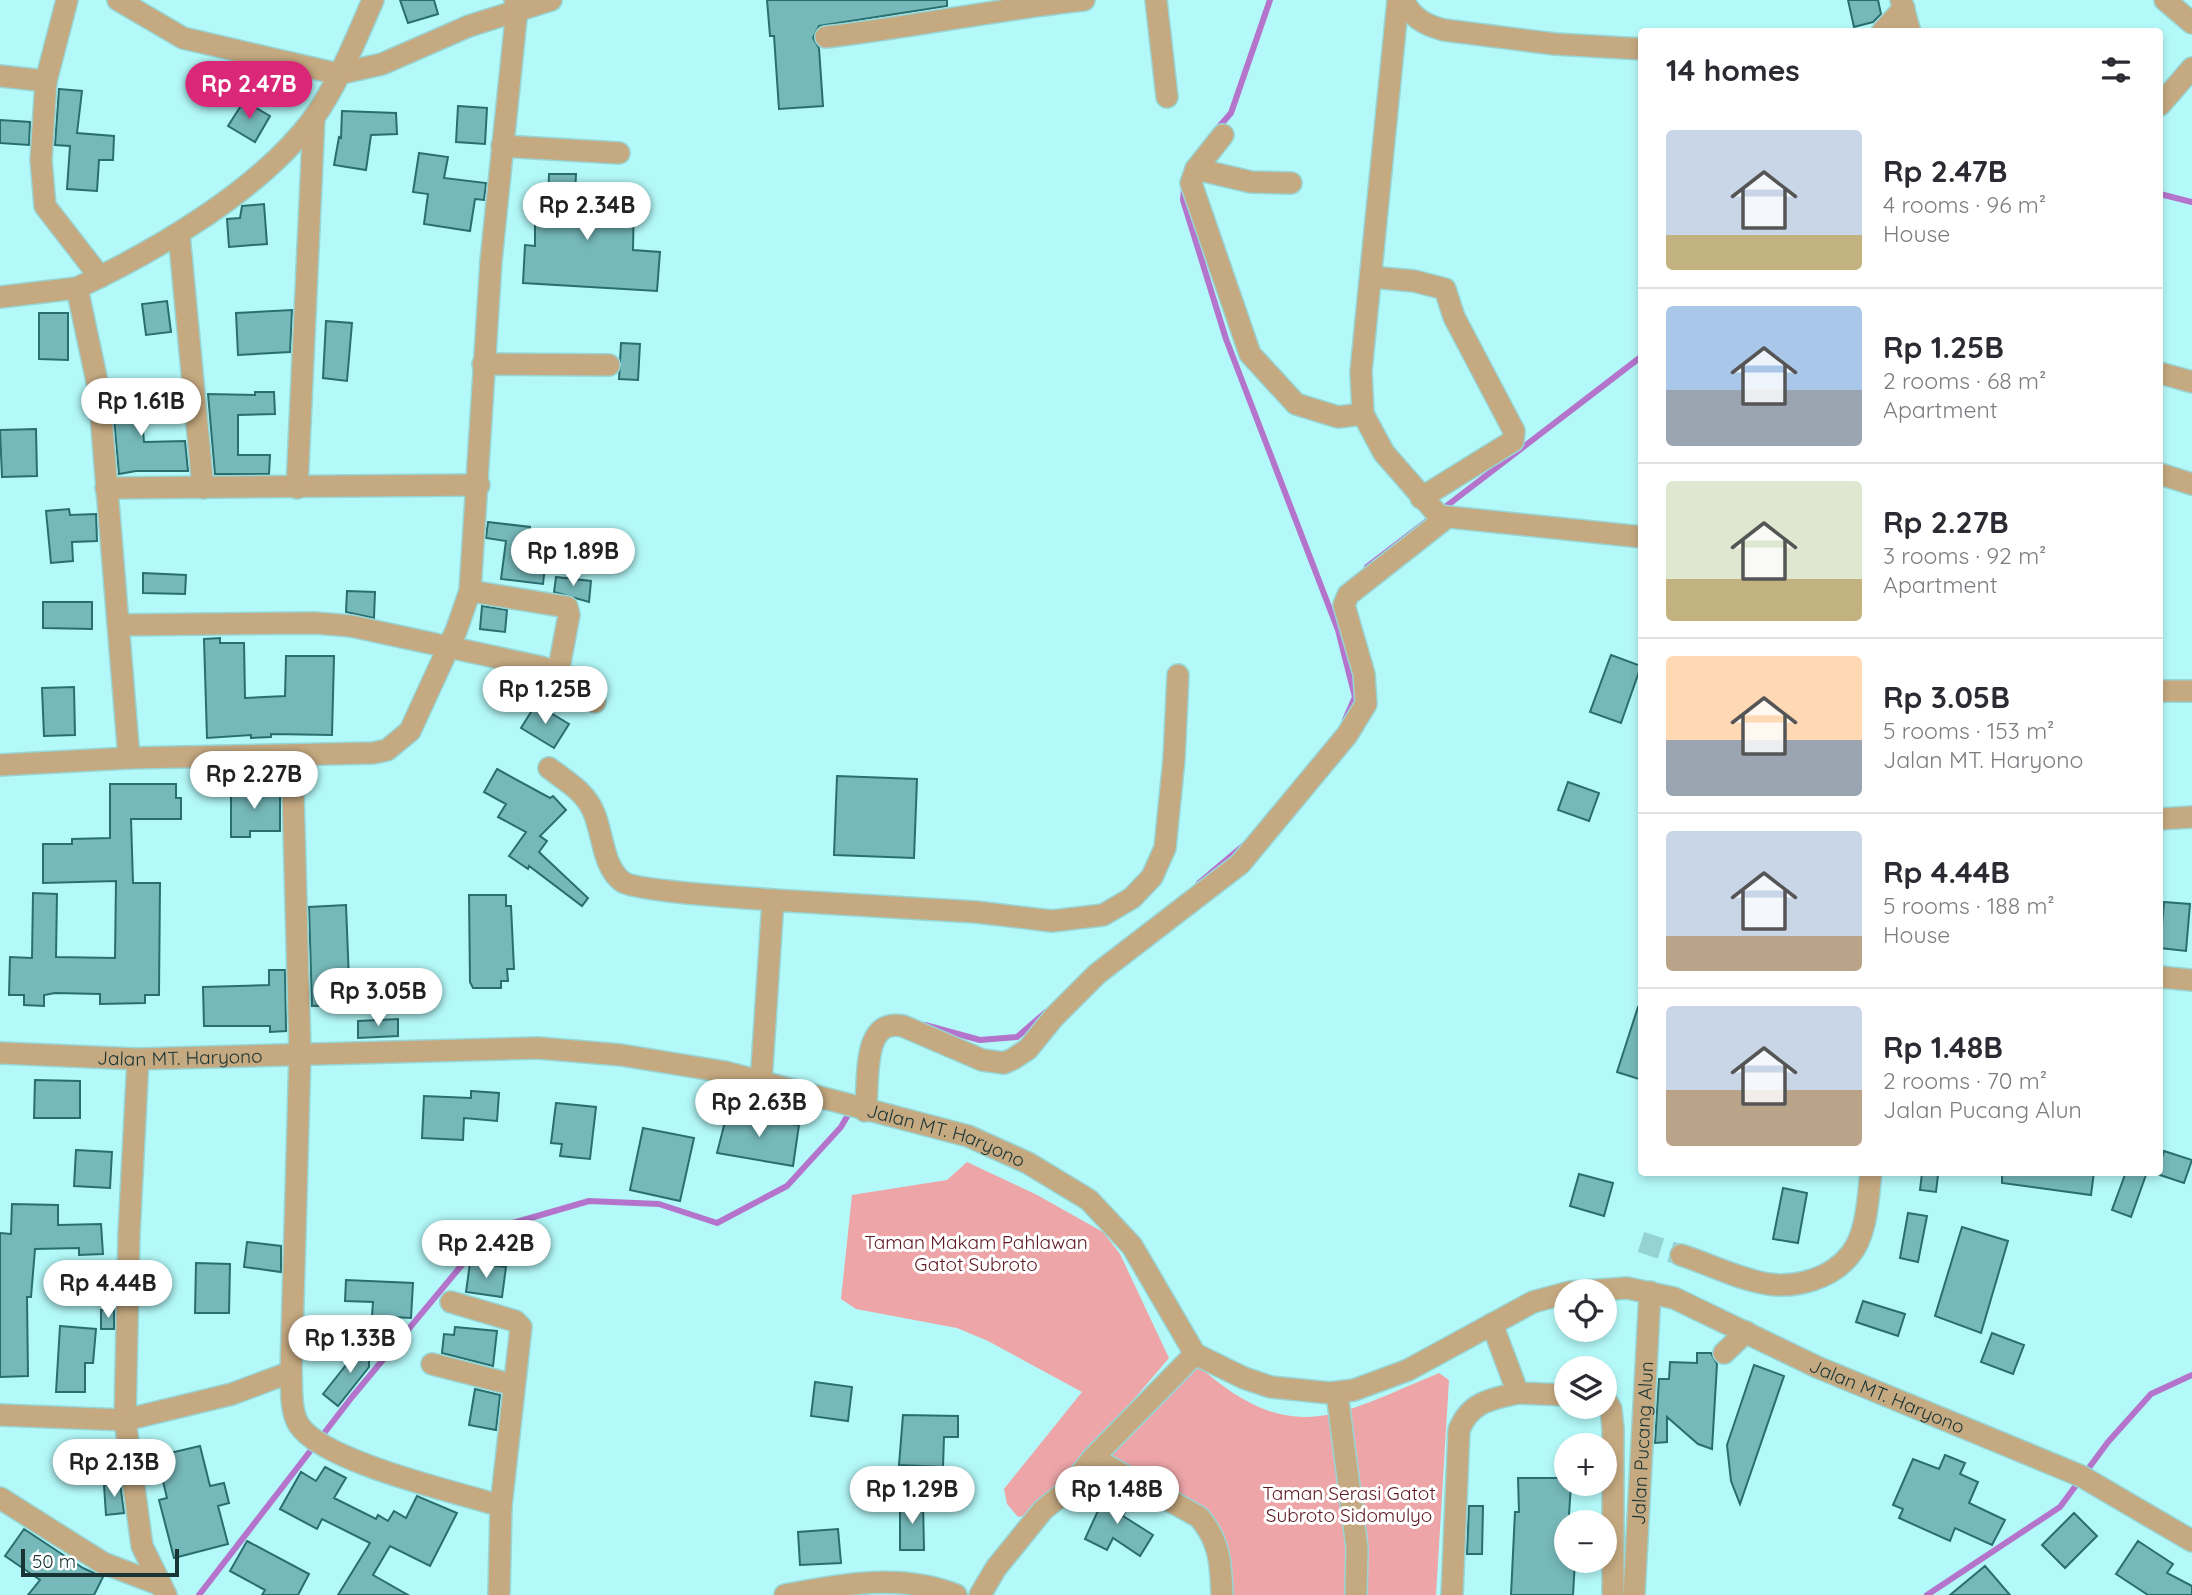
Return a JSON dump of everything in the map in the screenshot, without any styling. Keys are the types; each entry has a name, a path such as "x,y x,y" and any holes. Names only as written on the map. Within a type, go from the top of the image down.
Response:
{"street":[{"path":"67,0 46,81 41,160 45,206 100,277"},
{"path":"118,0 183,38 338,74 382,64 516,5 551,0"},
{"path":"0,297 77,288 100,277 178,234 276,159 314,117 373,0"},
{"path":"826,37 914,27 1007,8 1084,0"},
{"path":"1156,0 1167,97"},
{"path":"1400,0 1415,18 1428,26 1444,30 1555,44 1638,49"},
{"path":"1400,0 1388,74 1361,371 1363,414 1384,453 1433,510 1638,536"},
{"path":"2170,2 2192,23"},
{"path":"1885,28 1902,4"},
{"path":"1902,4 1909,28"},
{"path":"0,765 129,758 373,753 387,750 410,731 470,591 479,485 483,364 516,5"},
{"path":"2163,103 2185,91 2192,68"},
{"path":"0,76 46,81"},
{"path":"297,488 314,117"},
{"path":"1223,135 1196,169 1191,183 1250,354 1296,404 1338,417 1363,414"},
{"path":"502,146 619,153"},
{"path":"1196,169 1251,181 1291,183"},
{"path":"178,234 203,488"},
{"path":"865,1111 872,1043 883,1029 894,1024 982,1060 1004,1063 1028,1049 1054,1017 1097,974 1240,864 1347,735 1366,704 1364,674 1344,605 1348,595 1433,510 1513,441 1514,431 1454,317 1445,289 1414,281 1371,277"},
{"path":"77,288 99,391 129,758"},
{"path":"483,364 609,366"},
{"path":"2163,475 2192,484"},
{"path":"106,488 479,485"},
{"path":"470,591 567,607 569,615 558,673"},
{"path":"119,625 314,623 351,626 558,673 594,702"},
{"path":"549,768 579,790 594,811 611,869 622,881 655,888 773,900 976,912 1052,921 1103,915 1132,898 1152,877 1165,848 1174,759 1178,675"},
{"path":"2163,691 2192,691"},
{"path":"292,755 300,1052 291,1372 295,1418 320,1443 371,1466 501,1506"},
{"path":"2163,819 2192,817"},
{"path":"761,1082 773,900"},
{"path":"2163,977 2192,980"},
{"name":"Jalan MT. Haryono","path":"0,1053 138,1059 300,1052 538,1048 621,1055 761,1082 968,1136 1028,1163 1089,1200 1132,1246 1195,1354 1233,1373 1271,1387 1337,1392 1354,1390 1408,1370 1532,1302 1554,1296"},
{"path":"138,1059 129,1233 125,1420 142,1546 163,1590"},
{"path":"1681,1255 1767,1284 1790,1286 1811,1281 1842,1263 1856,1246 1868,1203 1871,1176"},
{"name":"Jalan MT. Haryono","path":"1617,1290 1650,1292 1674,1298 1817,1367 2081,1476 2187,1534"},
{"name":"Jalan Pucang Alun","path":"1634,1595 1650,1292"},
{"path":"451,1302 520,1323 501,1506 499,1595"},
{"path":"1492,1324 1518,1392"},
{"path":"1724,1353 1746,1332"},
{"path":"980,1595 996,1568 1043,1510 1069,1489 1093,1458 1195,1354"},
{"path":"432,1364 514,1385"},
{"path":"0,1415 125,1420 232,1394 291,1372"},
{"path":"1337,1392 1357,1548 1356,1592"},
{"path":"1452,1595 1459,1430 1471,1409 1483,1401 1518,1392 1554,1394"},
{"path":"1612,1419 1612,1595"},
{"path":"1093,1458 1199,1517 1211,1531 1218,1546 1222,1595"},
{"path":"0,1499 103,1563 163,1590"},
{"path":"785,1595 875,1582 923,1586 956,1595"}],"green space":[{"name":"Taman Makam Pahlawan Gatot Subroto","path":"967,1162 1037,1195 1103,1232 1120,1254 1169,1358 1065,1480 1032,1514 1018,1517 1007,1504 1004,1489 1082,1392 988,1341 957,1328 856,1309 841,1299 852,1195 947,1180"},
{"name":"Taman Serasi Gatot Subroto Sidomulyo","path":"1194,1362 1228,1389 1258,1407 1286,1415 1313,1417 1341,1412 1370,1402 1439,1373 1449,1380 1436,1595 1226,1595 1199,1512 1098,1461"}],"building":[{"path":"400,0 434,0 438,14 408,23"},
{"path":"767,0 947,0 947,6 819,26 813,38 819,48 823,106 779,109 774,36 770,36"},
{"path":"1848,0 1878,0 1881,14 1873,22 1854,27"},
{"path":"59,89 82,91 77,133 114,136 113,160 99,160 97,191 67,189 70,146 55,145"},
{"path":"244,101 270,116 255,142 228,126"},
{"path":"458,106 487,108 485,144 456,142"},
{"path":"342,111 396,113 397,134 371,135 366,170 334,165 339,137 341,138"},
{"path":"0,120 30,122 29,145 0,143"},
{"path":"419,153 448,157 444,178 486,183 484,200 475,199 470,231 424,224 428,194 413,192"},
{"path":"549,174 576,174 575,195 634,196 633,250 660,252 657,291 523,283 525,245 535,246 535,203 548,203"},
{"path":"264,204 267,244 229,247 227,219 240,218 242,206"},
{"path":"167,301 171,332 146,335 142,304"},
{"path":"292,310 290,352 238,355 236,313"},
{"path":"39,313 68,313 68,360 39,359"},
{"path":"326,321 352,323 347,381 323,378"},
{"path":"621,343 640,344 638,380 619,379"},
{"path":"139,384 144,442 185,441 188,471 136,471 119,474 111,386"},
{"path":"255,392 274,392 275,414 238,415 238,455 270,455 269,474 215,474 208,394 255,395"},
{"path":"36,429 37,476 2,477 0,430"},
{"path":"69,509 70,515 96,514 97,541 72,542 73,561 51,563 46,511"},
{"path":"488,522 530,527 528,546 547,549 543,584 501,579 506,541 486,538"},
{"path":"143,573 186,575 185,594 143,593"},
{"path":"556,577 591,581 589,602 554,592"},
{"path":"347,591 375,592 374,618 346,612"},
{"path":"43,602 92,602 92,629 43,628"},
{"path":"482,606 507,610 505,632 480,629"},
{"path":"220,638 220,643 244,643 245,698 285,696 286,656 334,656 332,735 271,734 271,737 251,738 251,735 207,738 204,639"},
{"path":"1611,655 1638,665 1638,675 1621,723 1590,712"},
{"path":"74,687 75,735 44,736 42,688"},
{"path":"536,704 569,724 554,748 521,728"},
{"path":"497,769 550,798 553,796 566,810 540,836 547,841 539,852 588,898 582,906 529,866 528,869 509,856 526,832 498,817 506,804 484,792"},
{"path":"837,776 917,779 914,858 834,855"},
{"path":"243,782 263,782 263,792 280,793 280,831 250,831 250,837 231,837 231,792 243,792"},
{"path":"1568,782 1599,793 1589,821 1558,810"},
{"path":"110,784 176,784 176,798 181,798 181,819 131,819 133,883 160,883 159,995 145,995 145,1003 100,1004 100,994 55,993 44,995 44,1006 24,1005 24,995 9,995 10,957 32,958 33,893 57,894 56,957 115,958 116,881 43,883 43,844 72,844 72,839 110,838"},
{"path":"469,895 506,895 506,906 511,906 514,969 507,969 508,981 501,981 501,988 473,988 470,982"},
{"path":"2164,902 2190,904 2186,951 2163,948"},
{"path":"346,905 350,1005 312,1006 309,907"},
{"path":"269,970 285,970 286,1031 270,1032 270,1026 204,1026 203,987 269,985"},
{"path":"1638,1007 1638,1079 1617,1072"},
{"path":"398,1019 398,1036 358,1038 358,1021"},
{"path":"35,1080 80,1081 80,1118 34,1118"},
{"path":"471,1091 499,1093 497,1121 464,1118 463,1140 422,1138 424,1096 471,1098"},
{"path":"556,1103 596,1107 590,1159 560,1156 562,1144 551,1143"},
{"path":"728,1110 756,1117 755,1120 799,1125 793,1166 717,1153"},
{"path":"643,1128 694,1138 680,1201 630,1190"},
{"path":"76,1150 112,1152 110,1188 74,1186"},
{"path":"2164,1151 2192,1160 2184,1183 2163,1176"},
{"path":"1579,1174 1613,1183 1604,1216 1570,1206"},
{"path":"1922,1176 1938,1176 1936,1192 1920,1190"},
{"path":"2002,1176 2093,1176 2091,1195 2002,1183"},
{"path":"2125,1176 2146,1176 2131,1217 2112,1210"},
{"path":"1783,1188 1807,1193 1798,1243 1773,1239"},
{"path":"12,1204 58,1205 58,1225 101,1224 103,1254 79,1255 79,1248 35,1249 31,1297 27,1297 28,1376 0,1377 0,1233 11,1234"},
{"path":"1908,1213 1927,1216 1918,1262 1900,1258"},
{"path":"1962,1227 2008,1241 1981,1333 1935,1316"},
{"path":"247,1242 281,1246 281,1272 244,1267"},
{"path":"196,1263 230,1264 229,1313 195,1313"},
{"path":"470,1263 506,1267 502,1297 466,1292"},
{"path":"346,1280 413,1283 411,1318 372,1316 373,1302 345,1301"},
{"path":"1863,1301 1905,1314 1898,1336 1856,1322"},
{"path":"101,1310 114,1310 114,1329 101,1329"},
{"path":"60,1326 96,1329 93,1363 85,1363 85,1392 56,1392"},
{"path":"455,1327 497,1331 493,1366 442,1353 444,1334 454,1335"},
{"path":"1992,1333 2024,1345 2013,1374 1981,1362"},
{"path":"369,1336 369,1367 338,1406 323,1394"},
{"path":"1697,1353 1711,1353 1717,1364 1712,1449 1698,1444 1667,1417 1667,1442 1655,1443 1659,1379 1669,1379 1670,1362 1697,1363"},
{"path":"1754,1365 1784,1376 1740,1504 1731,1481 1727,1445"},
{"path":"815,1382 852,1387 848,1421 811,1416"},
{"path":"475,1389 500,1395 496,1430 469,1425"},
{"path":"903,1415 958,1416 958,1437 944,1437 943,1467 899,1465"},
{"path":"200,1446 210,1486 224,1483 229,1503 218,1506 228,1544 174,1558 159,1500 167,1498 157,1456"},
{"path":"1945,1455 1965,1463 1960,1474 1978,1482 1969,1503 2005,1520 1992,1545 1955,1528 1950,1541 1899,1518 1903,1509 1893,1505 1913,1459 1939,1469"},
{"path":"325,1467 346,1478 334,1498 376,1519 378,1515 388,1521 394,1511 406,1518 417,1496 457,1513 430,1566 390,1546 373,1575 408,1595 338,1595 370,1543 322,1519 317,1529 280,1509 301,1472 316,1481"},
{"path":"1518,1478 1554,1478 1554,1496 1570,1496 1569,1510 1554,1510 1554,1573 1574,1573 1573,1595 1511,1595 1515,1512 1519,1512"},
{"path":"120,1483 124,1513 106,1515 104,1485"},
{"path":"1107,1491 1130,1501 1123,1516 1153,1535 1140,1556 1113,1538 1107,1550 1085,1539"},
{"path":"900,1502 923,1502 924,1550 900,1550"},
{"path":"1469,1506 1483,1506 1482,1554 1467,1554"},
{"path":"2074,1513 2097,1536 2065,1568 2042,1545"},
{"path":"24,1529 83,1568 103,1577 94,1595 28,1595 40,1580 5,1556"},
{"path":"838,1529 841,1563 800,1565 798,1532"},
{"path":"247,1541 309,1574 298,1595 262,1595 265,1590 230,1571"},
{"path":"2138,1541 2173,1564 2167,1573 2192,1586 2192,1595 2148,1595 2116,1574"},
{"path":"1985,1566 2010,1595 1950,1595"}],"waterway":[{"path":"1217,129 1231,113 1270,0"},
{"path":"1184,188 1183,200 1226,339 1338,630 1355,697 1345,720"},
{"path":"2163,195 2192,202"},
{"path":"1367,567 1638,359"},
{"path":"1199,883 1244,845"},
{"path":"925,1025 980,1040 1017,1037 1046,1012"},
{"path":"199,1595 352,1397 476,1248 513,1223 589,1201 659,1204 717,1223 787,1186 841,1127 852,1108"},
{"path":"1927,1595 2060,1507 2108,1442 2151,1394 2192,1375"}],"tunnel":[{"path":"1641,1242 1681,1255"}]}
